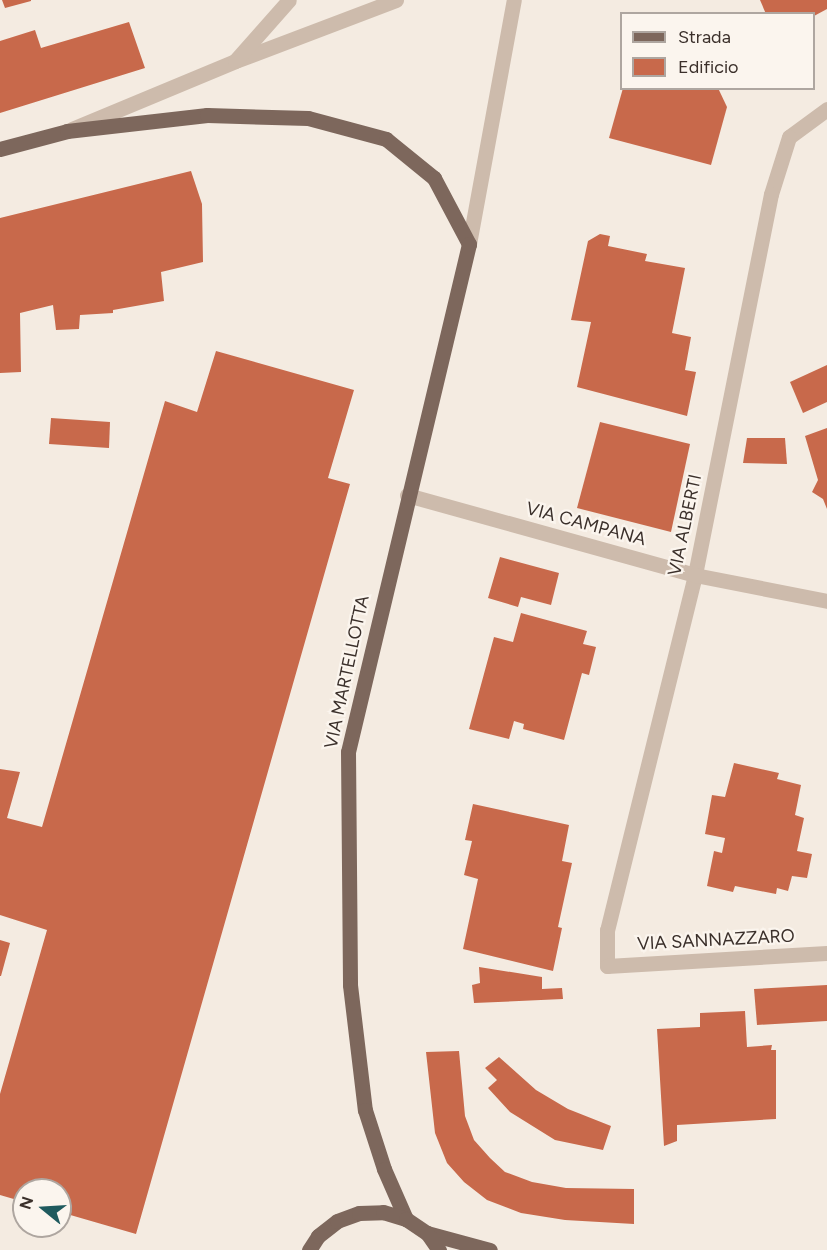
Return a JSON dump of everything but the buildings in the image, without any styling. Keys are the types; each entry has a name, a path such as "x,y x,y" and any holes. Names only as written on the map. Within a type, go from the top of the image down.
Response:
{"main road":[{"path":"0,149 67,131 207,115 309,118 386,140 434,178 469,244"},
{"name":"VIA MARTELLOTTA","path":"406,1219 384,1168 365,1110 350,985 348,752 407,495 443,362 469,244"},
{"path":"309,1250 318,1236 337,1221 359,1212 383,1212 406,1219 427,1233 490,1250"},
{"path":"427,1233 440,1250"}],"street":[{"path":"235,61 289,0"},
{"path":"67,131 235,61 396,0"},
{"path":"469,244 514,0"},
{"name":"VIA ALBERTI","path":"607,966 607,930 695,574 771,194 789,137 827,109"},
{"name":"VIA CAMPANA","path":"407,495 695,574 827,601"},
{"name":"VIA SANNAZZARO","path":"607,966 827,953"}]}
